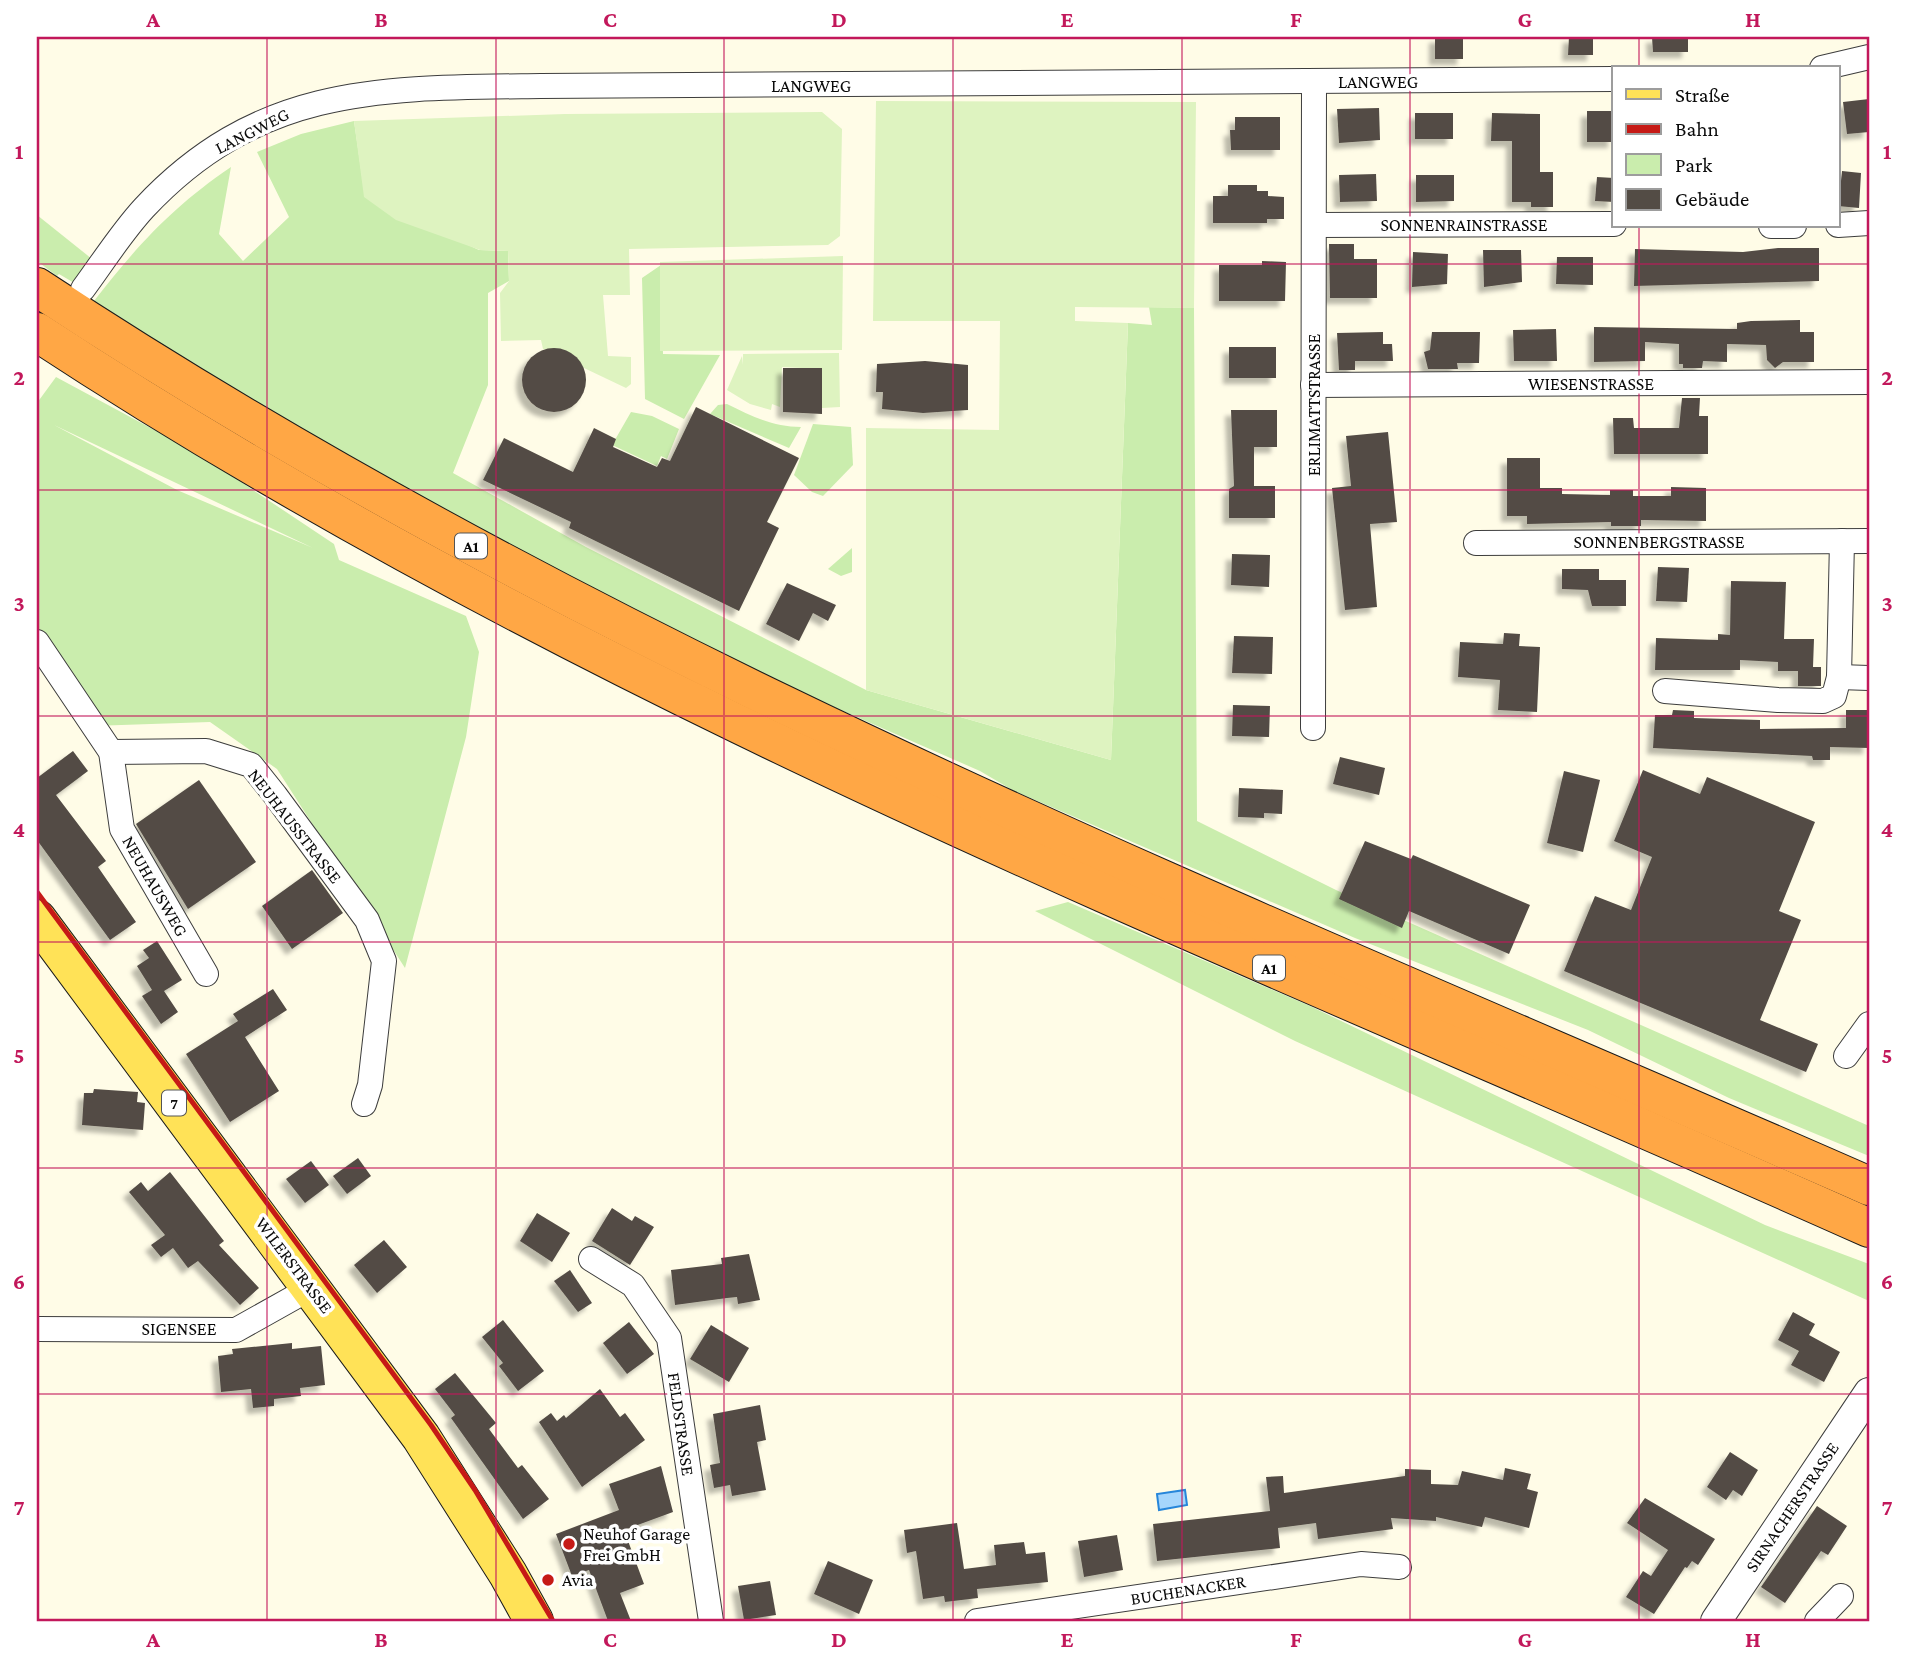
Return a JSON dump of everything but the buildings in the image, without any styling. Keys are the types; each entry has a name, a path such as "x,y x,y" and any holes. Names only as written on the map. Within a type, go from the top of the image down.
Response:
{"highway":[{"name":"A1","path":"37,287 217,402 359,485 564,596 720,674 1061,834 1869,1186"},
{"name":"A1","path":"37,332 182,425 361,530 541,627 740,727 1149,915 1869,1228"}],"main road":[{"name":"WILERSTRASSE","path":"37,919 421,1437 509,1574 534,1621"}],"street":[{"path":"1831,66 1869,57"},
{"name":"LANGWEG","path":"83,289 144,208 188,167 238,134 265,121 313,103 344,96 411,88 1612,79"},
{"name":"ERLIMATTSTRASSE","path":"1313,728 1314,83"},
{"path":"1840,225 1869,223"},
{"name":"SONNENRAINSTRASSE","path":"1315,225 1612,224"},
{"name":"WIESENSTRASSE","path":"1314,385 1869,383"},
{"path":"1665,691 1823,701 1834,696 1839,677 1842,541"},
{"name":"SONNENBERGSTRASSE","path":"1476,543 1869,541"},
{"path":"37,642 110,752"},
{"path":"1839,677 1869,678"},
{"name":"NEUHAUSSTRASSE","path":"110,752 206,751 251,765 367,920 384,961 370,1085 364,1104"},
{"name":"NEUHAUSWEG","path":"110,752 122,830 206,974"},
{"path":"1846,1056 1869,1024"},
{"name":"FELDSTRASSE","path":"592,1259 634,1284 669,1338 711,1621"},
{"name":"SIGENSEE","path":"37,1329 236,1330 311,1288"},
{"name":"SIRNACHERSTRASSE","path":"1716,1621 1869,1393"},
{"name":"BUCHENACKER","path":"977,1621 1361,1564 1399,1567"},
{"path":"1817,1621 1841,1595"}],"green space":[{"path":"876,101 1196,102 1194,308 1075,307 1075,321 1128,323 1111,760 866,690 866,428 999,430 1000,321 873,321"},
{"path":"822,112 842,129 840,236 828,245 629,249 630,295 603,295 608,356 631,357 631,384 626,388 584,368 575,356 562,349 543,349 541,340 501,341 500,293 509,281 508,251 480,250 396,220 364,197 354,121 565,114"},
{"path":"354,121 365,197 479,250 508,251 509,281 488,293 488,385 453,473 586,547 866,690 1111,760 1128,323 1152,325 1149,307 1194,308 1197,821 1336,890 1869,1126 1869,1156 1729,1098 1588,1030 1355,938 1014,791 980,771 663,632 296,431 94,301 125,262 173,212 231,167 219,234 243,261 289,217 257,152 301,134"},
{"path":"37,215 92,259 76,284 59,274 57,276 37,261"},
{"path":"843,256 842,350 660,351 660,262"},
{"path":"661,265 663,354 720,355 684,419 645,399 642,278"},
{"path":"839,353 840,407 822,408 822,369 782,367 780,407 772,404 771,410 750,404 727,390 742,356 743,365 743,354"},
{"path":"56,377 199,454 334,544 339,560 466,616 479,652 466,737 405,968 277,769 210,722 92,726 37,625 37,403","holes":["54,425 313,548 177,490"]},
{"path":"727,404 772,423 801,427 789,448 710,414 718,405"},
{"path":"631,412 652,416 679,429 667,459 661,456 657,466 612,445"},
{"path":"813,424 851,427 853,465 823,496 812,492 794,475"},
{"path":"852,548 852,572 841,576 828,569"},
{"path":"1068,902 1310,1006 1765,1225 1869,1264 1869,1301 1295,1041 1035,911"}],"water":[{"path":"1185,1490 1187,1505 1159,1510 1157,1494"}],"railway":[{"path":"37,892 431,1425 475,1490 553,1621"}],"place":[{"name":"Neuhof Garage Frei GmbH","path":"569,1544"},
{"name":"Avia","path":"548,1580"}]}
